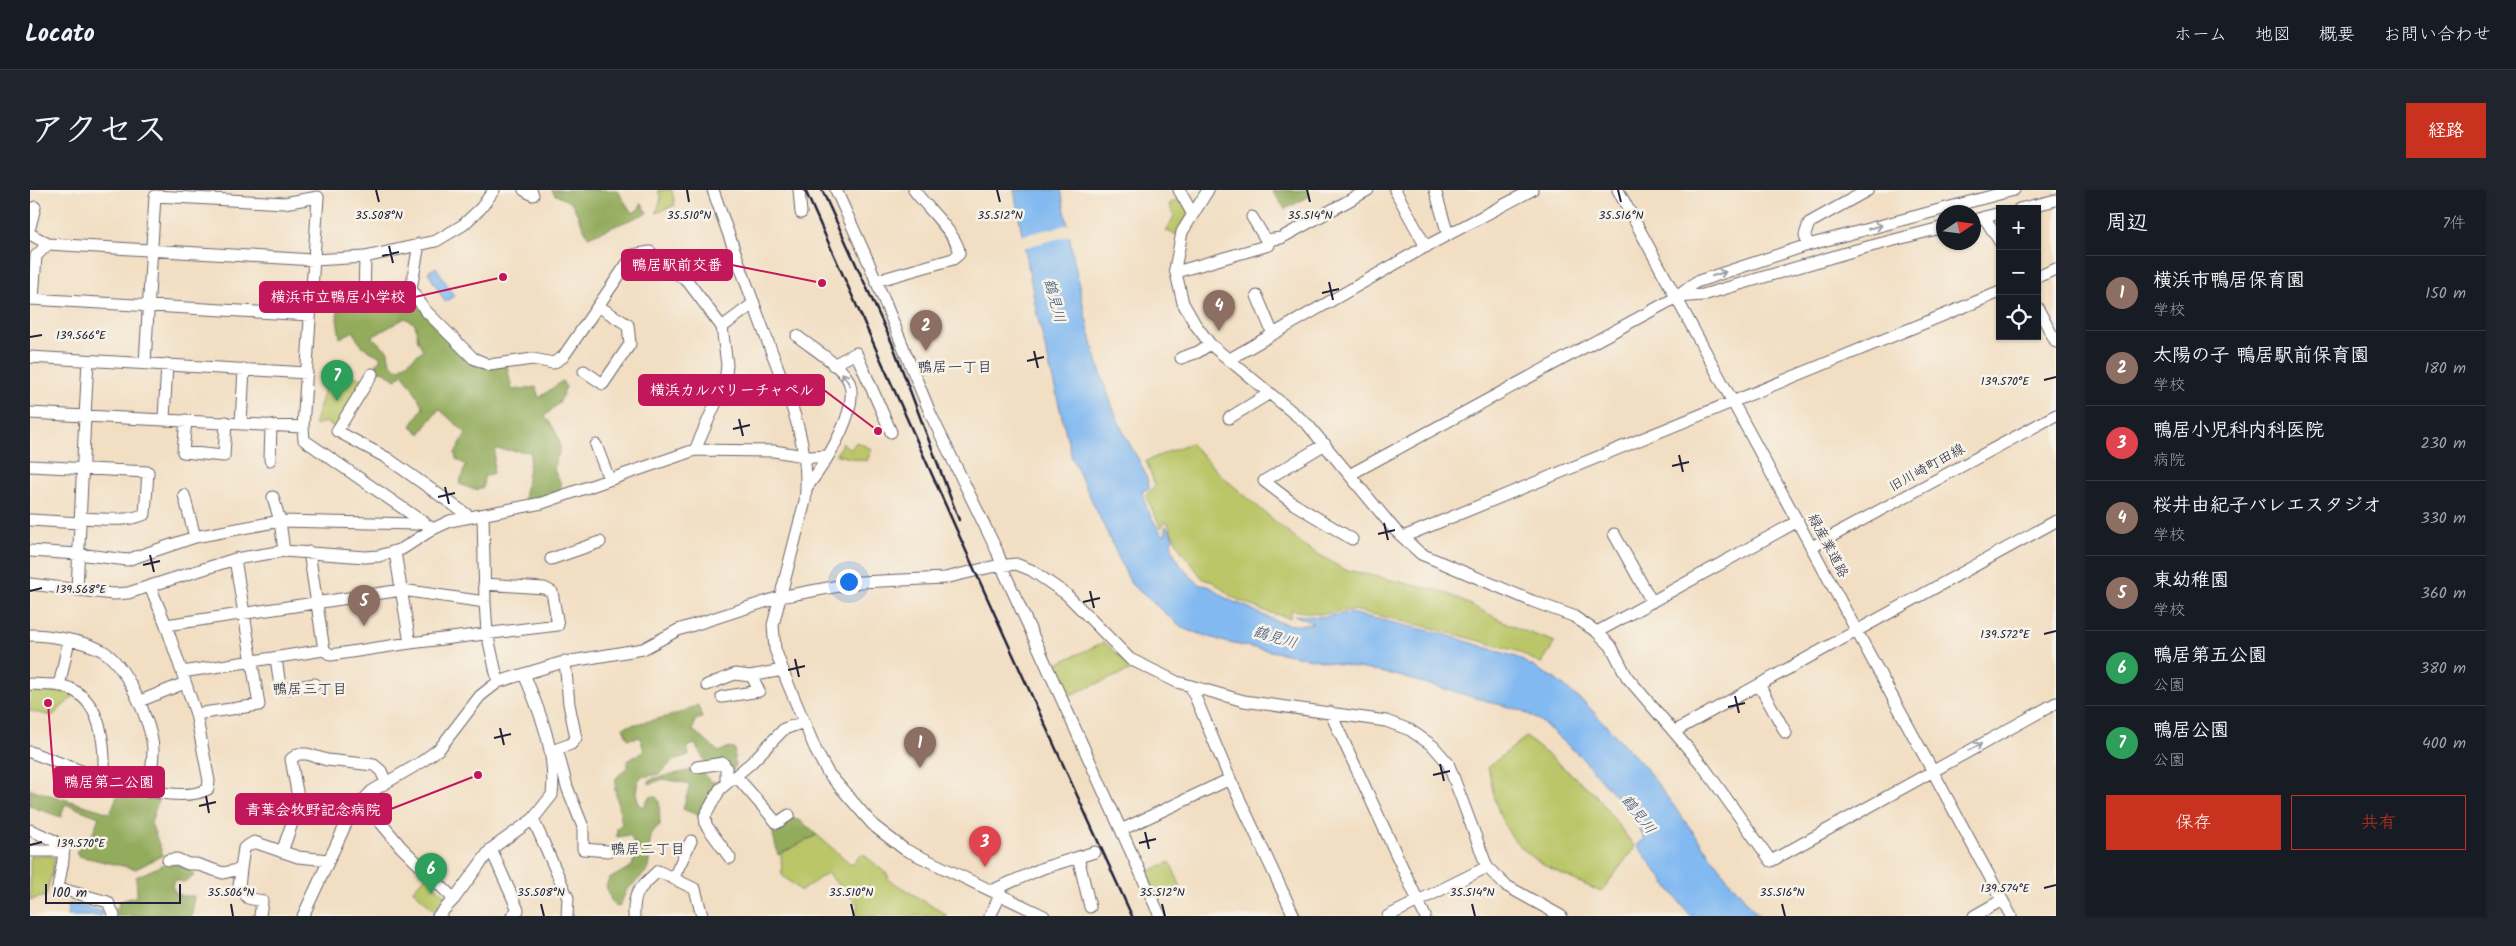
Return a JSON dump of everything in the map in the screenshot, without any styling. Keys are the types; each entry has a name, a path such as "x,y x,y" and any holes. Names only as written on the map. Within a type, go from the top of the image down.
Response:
{"street":[{"path":"30,234 48,244 314,260 365,257 436,241 463,225 481,208 494,190"},
{"path":"524,190 533,195 531,190"},
{"path":"713,190 796,422 804,455 807,487 801,519 773,625 775,650 804,722 828,773 881,832 918,857 997,892 1044,916"},
{"path":"799,190 801,213"},
{"path":"836,190 862,246 931,415 993,543 1124,828 1160,916"},
{"path":"876,281 953,259 959,254 960,249 953,236 914,190"},
{"path":"1180,190 1192,213"},
{"path":"1208,190 1202,197 1199,208 1192,213 1182,232 1176,272 1183,303 1195,324 1210,344 1308,424 1403,537 1421,554 1532,601 1574,616 1597,632 1611,646 1627,677 1675,731 1771,861 1932,770 2056,703"},
{"path":"1266,240 1282,238 1368,190"},
{"path":"1394,190 1426,247"},
{"path":"1435,190 1448,235"},
{"path":"1228,360 1426,247 1532,190"},
{"name":"緑産業道路","path":"1618,190 2011,916"},
{"path":"1808,246 1805,235 1809,222 1868,190"},
{"path":"1351,474 1677,297 1696,282 1973,194 2014,190"},
{"path":"146,363 155,196 284,202 318,197 303,428 304,440 433,529"},
{"path":"2035,205 2056,200"},
{"path":"30,227 35,207"},
{"path":"1981,218 1996,214"},
{"path":"1176,272 1268,244 1252,217"},
{"path":"1981,220 1996,237"},
{"path":"1677,297 1703,295 1856,250 1936,229"},
{"path":"48,244 36,256 31,299 310,315"},
{"path":"419,244 411,289 425,310 473,358 489,365 534,359 553,364 563,357 633,255 650,252 689,284 722,327 727,365 725,382 694,450"},
{"path":"364,298 365,257"},
{"path":"2041,275 2056,269"},
{"path":"1403,537 1996,294"},
{"path":"1257,296 1273,334"},
{"path":"722,327 754,303"},
{"path":"584,371 603,384 630,344 628,325 598,306"},
{"path":"2041,314 2056,342"},
{"path":"797,336 846,375 850,385 852,400 828,456 807,487"},
{"path":"1181,358 1198,352 1210,344"},
{"path":"833,364 856,353 891,432"},
{"path":"30,357 307,373"},
{"path":"77,590 88,361"},
{"path":"164,419 166,364"},
{"path":"241,423 244,369"},
{"path":"372,374 336,431 388,458 469,516"},
{"path":"1228,418 1270,393"},
{"path":"30,413 226,422 303,428"},
{"name":"旧川崎町田線","path":"1812,547 2056,415"},
{"path":"186,420 183,452 224,456 226,422"},
{"path":"270,460 271,425"},
{"path":"1325,444 1264,480 1294,504 1352,539"},
{"path":"596,445 609,479"},
{"path":"30,584 113,594 128,593 235,559 284,551 365,557 395,552 433,529 469,516 542,503 694,450 774,451 828,456"},
{"path":"30,466 148,472 145,514 138,517 30,520"},
{"path":"184,495 195,537"},
{"path":"273,498 280,521 284,551"},
{"path":"483,515 485,602 488,633 498,682"},
{"path":"30,551 127,560 195,537 280,521 417,524 423,521"},
{"path":"1597,632 1798,521"},
{"path":"1675,731 2056,521"},
{"path":"1614,534 1652,602"},
{"path":"551,559 600,542"},
{"path":"309,552 324,650"},
{"path":"395,552 410,643"},
{"path":"196,714 259,705 235,559"},
{"path":"303,916 351,813 362,800 386,782 420,763 440,748 480,696 498,682 565,662 650,647 678,630 780,597 860,582 945,578 1002,565 1023,566 1044,578 1082,607 1130,658 1191,686 1244,701 1386,721 1410,730 1433,746 1448,764 1487,867 1505,885 1556,915"},
{"path":"182,672 324,650 331,655 410,643 558,625 552,592 544,588 484,584"},
{"path":"30,752 104,778 158,794 200,793 208,790 209,781 196,714 166,625 150,586"},
{"path":"166,625 402,590 485,602"},
{"path":"30,635 69,640 102,650 123,671 140,701 153,748 149,792"},
{"path":"59,686 69,640"},
{"path":"276,658 280,686 286,689 315,684"},
{"path":"565,662 569,704 576,738 571,744 558,749 567,787 583,827 584,850 608,852"},
{"path":"707,685 735,674 752,676 783,670"},
{"path":"438,916 454,899 492,849 533,819 552,796 554,783 543,718 524,674"},
{"path":"722,697 759,691 752,676"},
{"path":"140,701 185,683"},
{"path":"30,684 59,686 72,690 87,701 101,730 105,754 104,778"},
{"path":"1759,685 1786,733"},
{"path":"1191,686 1230,779 1294,916"},
{"path":"1330,712 1425,916"},
{"path":"730,858 706,825 705,816 720,789 784,729 804,722"},
{"path":"282,852 299,803 291,759 298,754 374,766 380,771 386,782"},
{"path":"697,767 723,763 726,767 726,784"},
{"path":"736,776 777,823 789,815"},
{"path":"1124,828 1230,779"},
{"path":"362,800 401,847 454,899"},
{"path":"533,819 568,898 567,916"},
{"path":"30,830 59,842 64,851 58,888 108,902 114,916"},
{"path":"674,877 691,841"},
{"path":"260,916 262,901 248,898 239,887 244,848 250,844 259,843 298,857 329,860"},
{"path":"492,849 518,910 512,916"},
{"path":"30,851 64,851"},
{"path":"990,916 997,892 1043,868 1095,852"},
{"path":"1078,857 1090,907"},
{"path":"168,860 177,859 188,864 196,864 223,873 241,869"},
{"path":"1388,916 1487,867"},
{"path":"634,916 633,900 637,891 658,871 674,877 695,889 702,916"},
{"path":"1974,916 2002,900"}],"green space":[{"path":"552,190 617,190 632,213 638,210 642,203 647,213 588,237 572,203 554,194"},
{"path":"658,190 672,190 675,205 656,213 661,199"},
{"path":"1308,190 1310,196 1285,209 1272,191"},
{"path":"1181,198 1189,212 1179,235 1166,231 1174,216 1169,204"},
{"path":"403,285 408,287 472,359 507,366 512,390 536,387 539,398 562,381 566,387 559,403 544,417 553,427 559,440 560,449 554,468 561,484 561,491 524,500 531,452 495,449 493,473 484,477 483,488 475,490 459,484 466,465 456,459 455,453 466,433 439,409 420,434 411,426 423,407 411,385 402,374 395,380 385,372 378,371 375,367 381,357 360,344 354,331 340,338 337,319 339,298 368,299 369,293 378,293","holes":["405,318 415,324 418,341 423,350 399,369 391,362 388,351 372,337"]},
{"path":"336,370 365,380 336,428 326,422 314,425 329,376"},
{"path":"856,442 872,449 867,461 836,455 842,443 851,449"},
{"path":"1190,443 1223,477 1303,545 1343,569 1444,592 1519,629 1555,642 1541,664 1517,651 1428,627 1354,610 1319,614 1291,610 1290,618 1267,612 1232,597 1213,582 1203,579 1180,549 1166,520 1161,528 1146,496 1155,485 1146,461"},
{"path":"1104,642 1134,669 1067,696 1054,665"},
{"path":"30,687 60,689 75,695 52,716 30,711"},
{"path":"698,705 702,718 695,720 693,730 719,752 729,747 735,749 734,758 736,764 729,778 730,768 706,763 695,744 687,747 689,755 674,760 659,774 641,777 638,781 636,792 639,805 645,807 646,801 652,796 656,797 659,801 660,825 655,829 650,840 647,871 626,891 620,906 616,907 612,903 606,886 609,879 632,866 634,850 633,842 629,835 617,837 617,828 622,824 615,789 616,778 628,767 627,761 644,751 640,737 628,739 623,727 674,715"},
{"path":"1526,737 1594,793 1635,847 1601,892 1559,873 1532,857 1511,836 1500,816 1488,767"},
{"path":"702,768 709,781 721,783 702,817 683,809 690,784 664,779 649,784 649,781 654,778"},
{"path":"30,789 110,813 120,789 158,800 151,823 163,855 136,869 79,856 76,852 93,833 99,817 65,804 61,817 32,807 30,805"},
{"path":"791,818 801,821 817,835 778,855 770,822"},
{"path":"817,835 852,865 862,853 888,875 888,879 948,916 854,916 858,905 827,873 801,891 782,875 781,853"},
{"path":"30,856 53,856 55,859 46,896 30,900"},
{"path":"169,862 187,868 194,875 184,882 175,880 172,885 175,892 182,896 194,896 192,916 117,916 115,909 119,907 118,902 137,896 136,877"},
{"path":"1170,862 1181,887 1158,897 1147,872"},
{"path":"426,876 448,898 435,911 413,890"}],"water":[{"name":"鶴見川","path":"1014,190 1061,190 1084,310 1100,370 1124,434 1146,475 1149,489 1142,491 1147,509 1163,535 1166,534 1165,526 1169,529 1173,538 1171,542 1172,549 1181,566 1190,576 1200,585 1212,588 1227,599 1282,622 1305,625 1313,623 1294,615 1320,617 1350,613 1443,634 1516,657 1555,679 1587,705 1645,767 1727,878 1759,916 1690,916 1637,845 1645,839 1631,814 1581,757 1543,723 1523,711 1395,675 1229,643 1184,629 1131,584 1072,458 1037,314"},
{"path":"436,267 454,296 445,302 428,272"},
{"path":"69,904 102,911 101,916 67,916"}],"pier":[{"path":"1070,224 1072,235 1022,248 1020,236"}],"railway":[{"path":"805,190 1132,916"},
{"path":"822,190 892,343 959,520"}],"place":[{"name":"横浜市立鴨居小学校","path":"503,277"},
{"name":"鴨居駅前交番","path":"822,283"},
{"name":"桜井由紀子バレエスタジオ","path":"1219,331"},
{"name":"太陽の子 鴨居駅前保育園","path":"926,351"},
{"name":"鴨居公園","path":"337,401"},
{"name":"横浜カルバリーチャペル","path":"878,431"},
{"name":"東幼稚園","path":"364,626"},
{"name":"鴨居第二公園","path":"48,703"},
{"name":"横浜市鴨居保育園","path":"920,768"},
{"name":"青葉会牧野記念病院","path":"478,775"},
{"name":"鴨居小児科内科医院","path":"985,867"},
{"name":"鴨居第五公園","path":"431,894"}],"district":[{"name":"鴨居一丁目","path":"955,368"},
{"name":"鴨居三丁目","path":"310,690"},
{"name":"鴨居二丁目","path":"648,850"}]}
